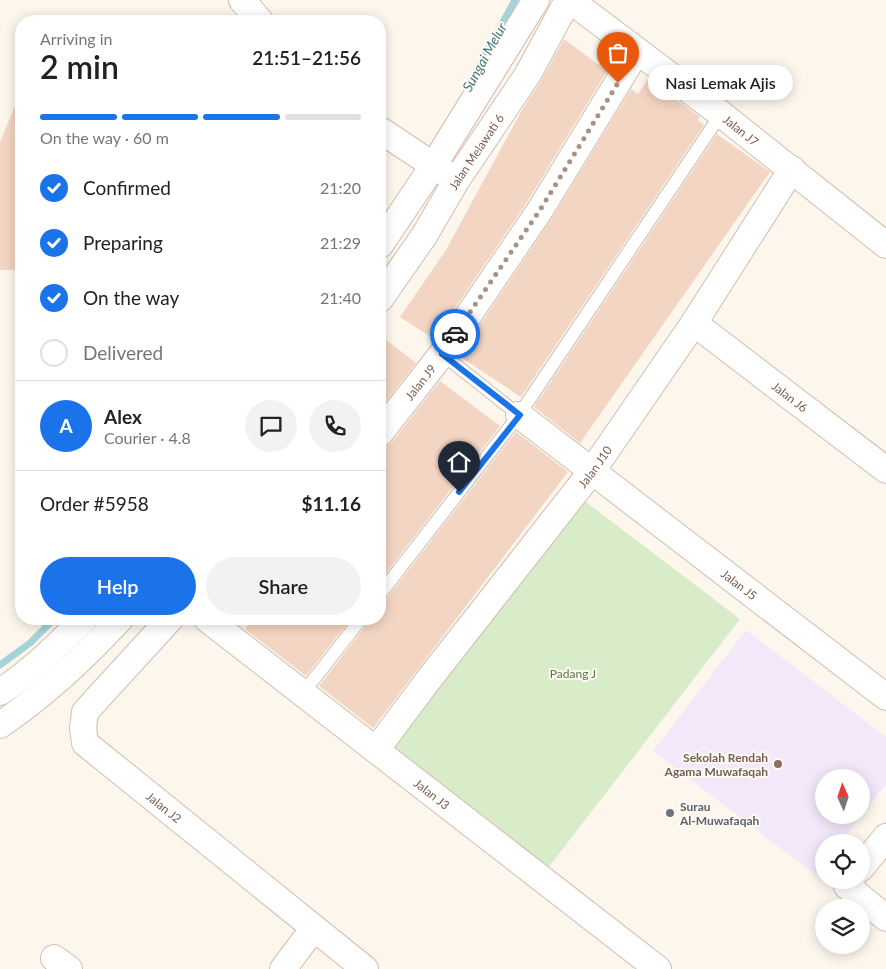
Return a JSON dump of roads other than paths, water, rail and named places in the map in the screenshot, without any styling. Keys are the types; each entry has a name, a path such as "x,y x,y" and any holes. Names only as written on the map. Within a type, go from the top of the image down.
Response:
{"street":[{"path":"242,0 255,15"},
{"path":"386,235 433,166 536,0"},
{"name":"Jalan J7","path":"569,0 721,114 886,245"},
{"name":"Jalan Melawati 6","path":"386,290 424,236 456,181 528,74 569,0"},
{"name":"Jalan J9","path":"386,425 442,354 540,210 637,51"},
{"path":"386,134 456,181"},
{"name":"Jalan J10","path":"376,750 592,471 694,322 792,169"},
{"name":"Jalan J6","path":"694,322 886,470"},
{"name":"Jalan J5","path":"520,415 886,698"},
{"path":"6,688 61,642 78,625"},
{"path":"0,725 29,705 98,643 114,625"},
{"name":"Jalan J2","path":"165,625 85,712 83,728 85,743 365,969"},
{"name":"Jalan J3","path":"224,625 303,693 650,966"},
{"path":"870,856 886,836"},
{"path":"851,889 886,918"},
{"path":"283,969 314,928"}],"lane":[{"path":"386,586 520,415 721,114"},
{"path":"442,354 520,415"},
{"path":"303,693 356,625"}],"waterway":[{"name":"Sungai Melur","path":"470,83 515,0"},
{"name":"Sungai Melur","path":"0,665 30,643 48,625"}],"place":[{"name":"Nasi Lemak Ajis","path":"618,83"},
{"name":"Sekolah Rendah Agama Muwafaqah","path":"778,764"},
{"name":"Surau Al-Muwafaqah","path":"670,813"}],"park label":[{"name":"Padang J","path":"573,673"}]}
